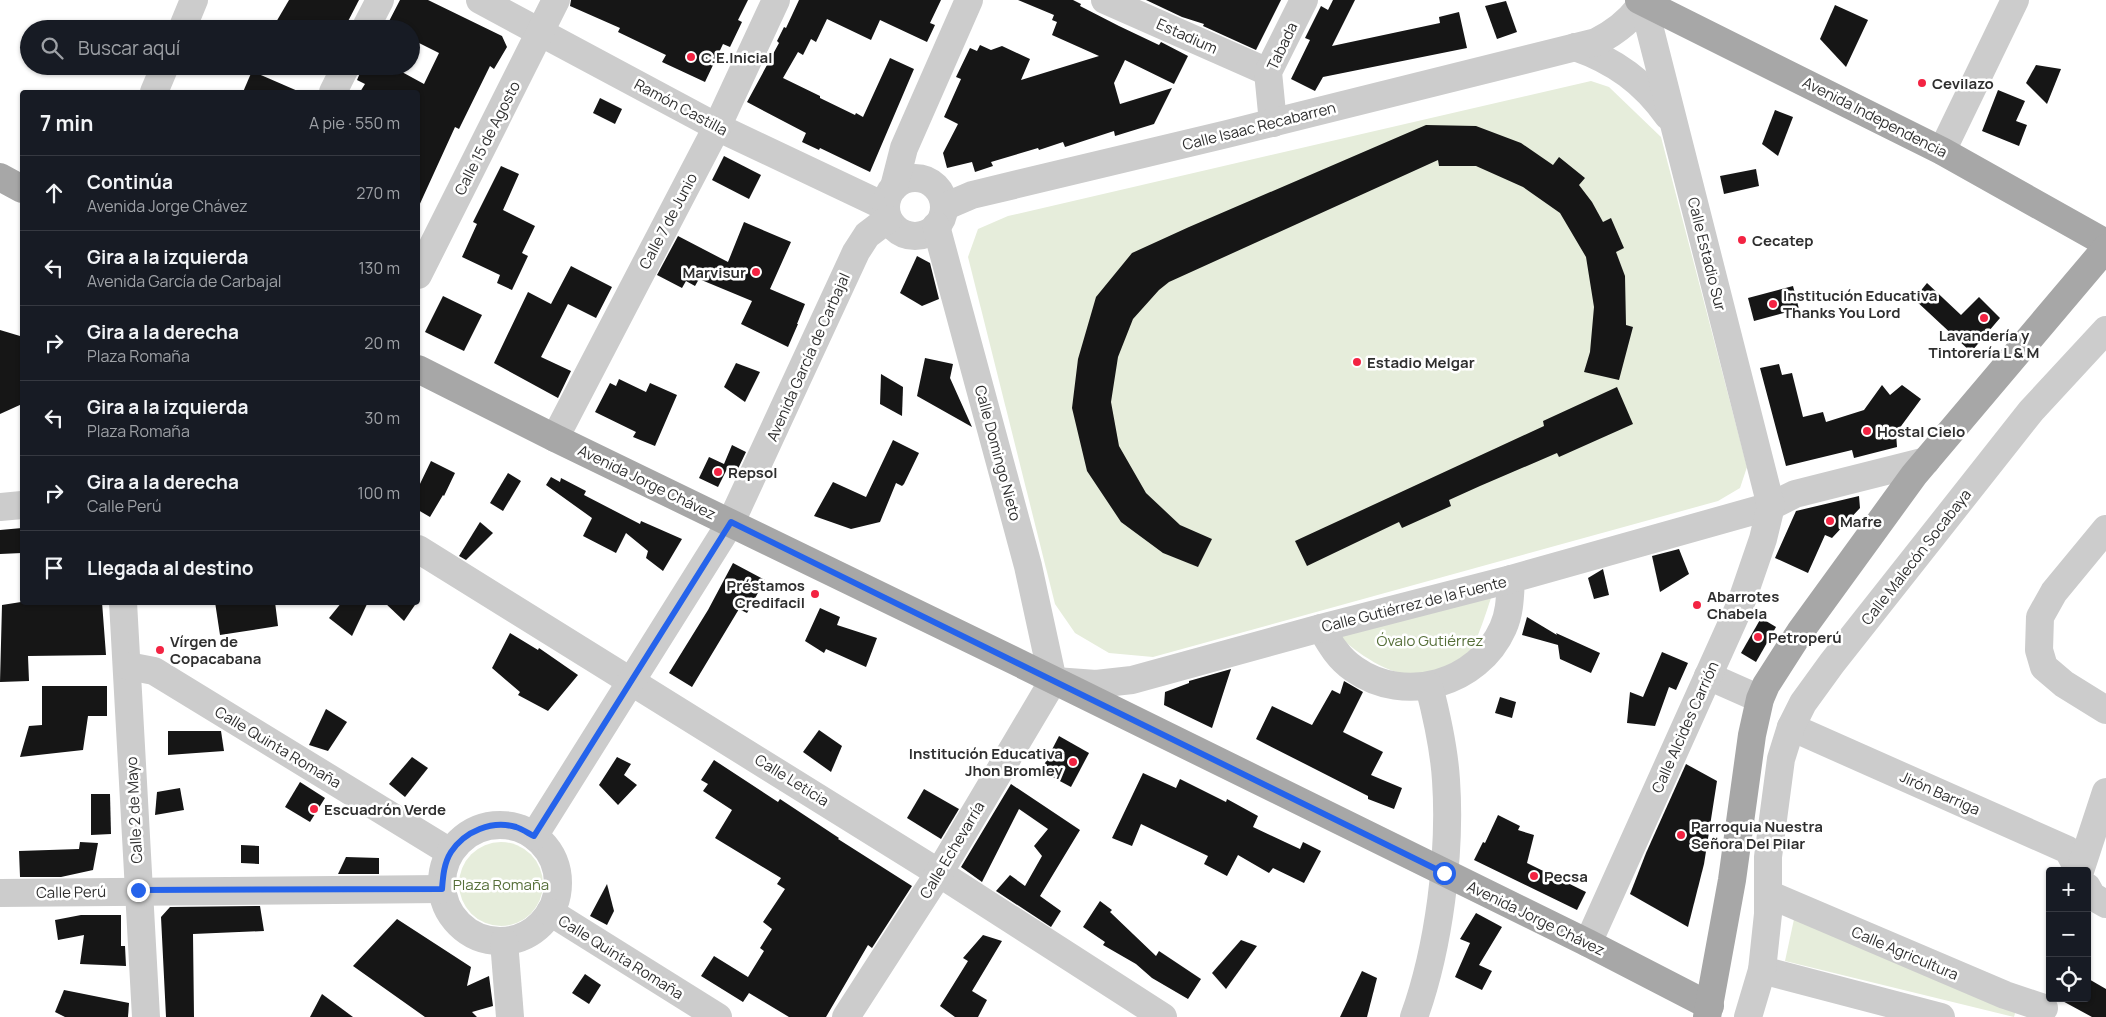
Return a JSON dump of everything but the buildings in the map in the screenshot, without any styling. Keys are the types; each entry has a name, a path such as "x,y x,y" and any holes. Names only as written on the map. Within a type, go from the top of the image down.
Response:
{"main road":[{"name":"Avenida Independencia","path":"1642,1 1942,151 2106,243"},
{"path":"0,177 20,188"},
{"path":"1709,1012 1732,880 1752,735 1760,699 1766,685 1800,632 1920,468 2038,327 2087,273 2106,248"},
{"name":"Avenida Jorge Chávez","path":"420,370 555,438 731,522 1588,943 1709,1012"}],"street":[{"path":"186,20 194,0"},
{"path":"370,20 380,0"},
{"name":"Ramón Castilla","path":"480,0 717,127 889,204"},
{"name":"Calle 15 de Agosto","path":"420,271 556,0"},
{"name":"Calle 7 de Junio","path":"555,438 717,127 776,0"},
{"path":"889,204 903,180 914,178 925,180 935,186 941,196 940,217 922,235 905,234 895,228 889,204 904,148 969,0"},
{"name":"Estadium","path":"1105,0 1268,72"},
{"name":"Tabada","path":"1273,123 1268,72 1304,0"},
{"path":"1942,151 2015,0"},
{"name":"Calle Isaac Recabarren","path":"940,217 972,195 1273,123 1596,42 1614,32 1631,19 1642,1"},
{"name":"Calle Estadio Sur","path":"1642,1 1771,506"},
{"path":"1575,47 1599,56 1628,73 1642,84 1659,102 1674,125"},
{"path":"155,90 161,75"},
{"path":"334,90 342,75"},
{"name":"Avenida García de Carbajal","path":"534,836 731,522 856,252 889,204"},
{"name":"Calle Domingo Nieto","path":"940,217 1028,566 1054,681"},
{"name":"Calle Malecón Socabaya","path":"1748,1017 1762,970 1768,894 1768,857 1780,759 1791,727 1803,703 1832,663 2031,411 2106,330"},
{"name":"Calle Gutiérrez de la Fuente","path":"1054,681 1096,684 1132,680 1320,628 1511,579 1771,506 1796,494 1920,468"},
{"path":"0,506 20,505"},
{"name":"Calle Alcides Carrión","path":"1588,943 1741,603 1763,539 1771,506"},
{"path":"2106,529 2054,592 2040,618 2039,650 2044,667 2064,684 2106,710"},
{"name":"Calle Leticia","path":"420,550 939,873 1163,1017"},
{"path":"1320,628 1335,651 1354,669 1378,682 1403,687 1429,686 1453,678 1474,666 1491,648 1503,627 1510,604 1511,579"},
{"name":"Calle 2 de Mayo","path":"123,605 146,1017"},
{"name":"Calle Quinta Romaña","path":"128,666 154,671 450,852"},
{"path":"1708,676 1760,699"},
{"name":"Calle Echevarría","path":"846,1017 939,873 1054,681"},
{"path":"1414,1017 1433,944 1444,873 1447,836 1446,779 1439,728 1429,686"},
{"name":"Jirón Barriga","path":"1791,727 2068,850 2077,867"},
{"path":"2080,867 2106,792"},
{"path":"497,825 516,827 534,836 546,848 554,862 558,879 557,896 550,912 538,927 522,937 504,941 486,940 470,933 456,921 447,906 442,889 443,871 450,852 462,839 478,829 497,825"},
{"name":"Calle Perú","path":"0,893 138,890 442,889"},
{"name":"Calle Agricultura","path":"1768,894 2005,996 2045,1004"},
{"path":"2091,894 2106,904"},
{"name":"Calle Quinta Romaña","path":"550,912 718,1017"},
{"path":"504,941 510,1017"},
{"path":"1762,970 1941,1017"}],"green space":[{"name":"Estadio Melgar","path":"1591,81 1609,87 1661,137 1747,467 1740,488 1718,501 1153,657 1109,653 1075,633 1055,604 968,257 978,229 1008,216"},
{"name":"Óvalo Gutiérrez","path":"1492,595 1479,632 1468,653 1440,671 1424,675 1408,675 1377,664 1336,634"},
{"name":"Plaza Romaña","path":"501,842 524,849 536,861 543,884 536,907 524,919 501,926 478,919 466,907 459,884 466,861 478,849"},
{"path":"1796,910 2017,1006 2014,1017 1785,961"}],"place":[{"name":"C.E.Inicial","path":"691,57"},
{"name":"Cevilazo","path":"1922,83"},
{"name":"Cecatep","path":"1742,240"},
{"name":"Marvisur","path":"756,272"},
{"name":"Institución Educativa Thanks You Lord","path":"1773,304"},
{"name":"Lavandería y Tintorería L & M","path":"1984,318"},
{"name":"Estadio Melgar","path":"1357,362"},
{"name":"Hostal Cielo","path":"1867,431"},
{"name":"Repsol","path":"718,472"},
{"name":"Mafre","path":"1830,521"},
{"name":"Préstamos Credifacil","path":"815,594"},
{"name":"Abarrotes Chabela","path":"1697,605"},
{"name":"Petroperú","path":"1758,637"},
{"name":"Vírgen de Copacabana","path":"160,650"},
{"name":"Institución Educativa Jhon Bromley","path":"1073,762"},
{"name":"Escuadrón Verde","path":"314,809"},
{"name":"Parroquia Nuestra Señora Del Pilar","path":"1681,835"},
{"name":"Pecsa","path":"1534,876"}],"route":[{"path":"138,890 442,889 443,871 450,852 462,839 478,829 497,825 516,827 534,836 731,522 1444,873"}]}
